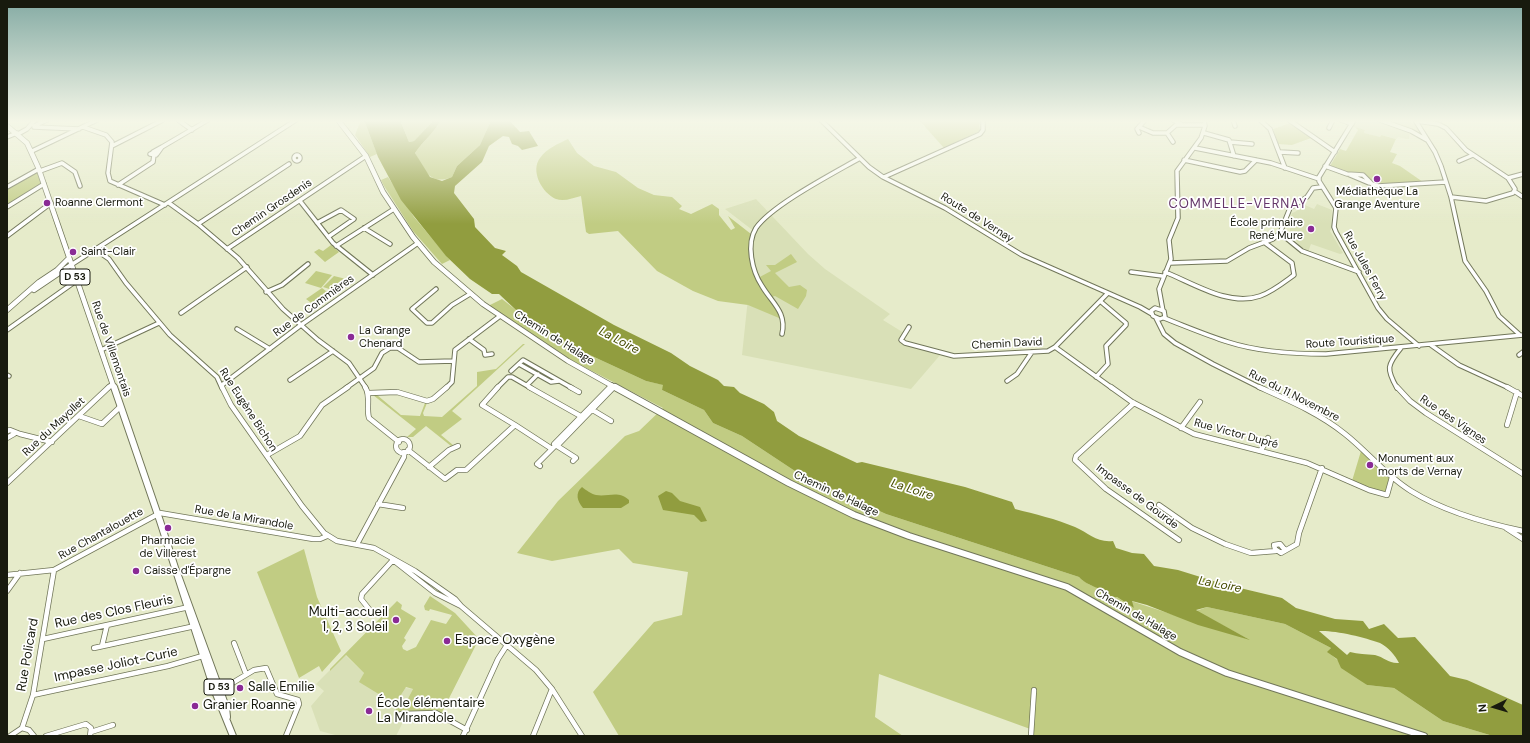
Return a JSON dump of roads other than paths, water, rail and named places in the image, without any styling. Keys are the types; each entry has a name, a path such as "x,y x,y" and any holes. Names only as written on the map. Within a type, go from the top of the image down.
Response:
{"main road":[{"name":"Rue de Villemontais","path":"33,155 157,514"},
{"name":"Chemin de Halage","path":"366,156 383,192 418,243 434,262 470,294 557,355 789,483 854,515 909,536 1067,587 1180,652 1227,673 1424,736"},
{"path":"57,272 69,258"},
{"path":"7,310 57,272 71,264"},
{"path":"57,272 74,273"},
{"name":"D 53","path":"157,514 174,568 189,606 233,736"}],"street":[{"path":"111,155 108,178 118,185 167,204 198,224 247,267 266,292 301,325 346,360 369,393 367,412 369,418 399,442"},
{"path":"118,185 153,162 155,155"},
{"path":"71,264 96,250 243,155"},
{"name":"Route de Vernay","path":"857,155 869,167 884,177 945,208 1022,255 1107,294 1140,307 1156,318"},
{"path":"884,177 934,155"},
{"path":"1161,329 1163,318 1166,316 1161,303 1159,288 1162,276 1166,272 1170,263 1169,240 1178,218 1176,171 1189,155"},
{"path":"1228,155 1256,160 1319,179 1325,166 1333,155"},
{"path":"1281,155 1285,168"},
{"path":"1436,155 1451,197 1465,261 1486,291 1499,316 1522,335"},
{"path":"1459,161 1473,155 1508,178 1514,185 1514,191"},
{"name":"Chemin Grosdenis","path":"227,249 366,156"},
{"path":"782,334 784,328 782,312 763,288 757,276 751,245 753,235 757,226 771,214 860,158"},
{"path":"198,224 294,160"},
{"path":"1184,160 1240,172 1244,171 1256,160"},
{"path":"7,188 32,172 62,163 75,172 80,186"},
{"path":"1325,166 1348,174 1363,175 1372,184 1382,186 1446,182"},
{"path":"1508,178 1523,174"},
{"name":"Rue Jules Ferry","path":"1319,179 1321,187 1336,208 1334,227 1336,232 1360,272 1383,316 1414,339 1419,346"},
{"path":"7,208 44,184"},
{"path":"1170,263 1227,261 1249,248 1273,239 1280,233 1290,208 1307,197 1313,188 1321,187"},
{"path":"1451,197 1486,201 1514,191"},
{"path":"1514,191 1523,197"},
{"path":"300,201 336,246 373,275"},
{"path":"7,236 51,203"},
{"path":"336,246 394,209"},
{"path":"317,224 341,210 354,219 352,222 328,237"},
{"path":"364,228 390,244"},
{"path":"1280,233 1302,251 1360,272"},
{"path":"1166,272 1227,296 1245,299 1254,298 1294,275 1292,263 1264,242"},
{"name":"Rue de Commières","path":"222,385 301,325 418,243"},
{"name":"Rue Eugène Bichon","path":"96,250 109,259 170,335 209,368 222,385 231,405 302,506 327,536"},
{"path":"266,292 282,286 308,264"},
{"path":"181,313 247,267"},
{"path":"1131,272 1162,276"},
{"path":"7,330 76,280"},
{"path":"436,289 412,309 427,323 432,323 452,305 470,294"},
{"name":"Chemin David","path":"909,327 901,340 905,343 941,354 954,356 1048,351 1055,346 1107,294"},
{"path":"1096,377 1108,364 1106,346 1126,325 1126,323 1100,301"},
{"path":"1152,314 1151,311 1161,303"},
{"name":"Route de Vernay","path":"1140,307 1156,308"},
{"name":"Route Touristique","path":"1156,308 1181,324"},
{"path":"369,393 397,392 420,400 431,400 452,382 455,350 500,316"},
{"name":"Route Touristique","path":"1156,318 1163,318 1181,324 1228,342 1276,352 1326,354 1522,335"},
{"name":"Rue du 11 Novembre","path":"1156,318 1161,329 1172,340 1222,370 1332,424 1354,441 1392,478 1422,498 1456,512 1504,527 1523,531"},
{"path":"101,350 159,323"},
{"path":"237,329 270,349"},
{"path":"469,339 484,350 485,355 492,354"},
{"path":"1431,345 1459,365 1523,396"},
{"name":"Rue Victor Dupré","path":"1055,346 1134,403 1194,434 1261,450 1322,468 1369,490 1387,495 1392,478"},
{"path":"267,455 300,436 322,405 376,365 380,354 392,347 400,349 419,362 453,361"},
{"path":"1384,349 1388,351 1391,358 1402,347"},
{"path":"290,380 333,351"},
{"path":"1007,381 1017,374 1032,352"},
{"name":"Rue des Vignes","path":"1391,358 1390,369 1396,387 1417,408 1495,458 1523,474"},
{"path":"511,371 523,360 579,392"},
{"path":"519,364 551,382 559,380"},
{"path":"527,385 538,374"},
{"path":"573,461 576,458 515,425 482,405 483,402 508,378 512,377 583,417"},
{"name":"Rue du Mayollet","path":"7,483 112,384"},
{"path":"540,466 537,464 613,386"},
{"path":"1507,425 1517,392"},
{"path":"1180,428 1200,402"},
{"name":"Impasse de Gourde","path":"1134,403 1076,456 1075,460 1108,489 1179,540"},
{"path":"79,416 102,424 120,407"},
{"path":"591,409 611,421"},
{"path":"357,544 406,451 411,446 410,442 404,440 399,442 396,446 396,450 399,452 406,451 445,479 457,470 466,470 515,425"},
{"path":"7,432 10,430 14,434 28,437 34,436 52,442"},
{"path":"7,438 14,434"},
{"path":"1261,450 1268,438"},
{"path":"429,467 449,450 458,446"},
{"path":"1159,506 1192,528 1225,544 1251,553 1276,551 1281,553 1297,544 1299,533 1322,468"},
{"path":"378,504 403,508"},
{"name":"Rue de la Mirandole","path":"157,514 171,514 313,539 320,539 327,536"},
{"name":"Rue Chantalouette","path":"54,570 157,514"},
{"path":"1504,527 1523,539"},
{"path":"327,536 337,541 374,548 433,587 455,604 461,606 536,670 552,689 582,736"},
{"path":"373,614 361,599 362,594 393,560"},
{"path":"7,575 54,570"},
{"name":"Rue Policard","path":"22,728 27,717 33,695 54,570"},
{"path":"7,591 20,573"},
{"name":"Rue des Clos Fleuris","path":"43,639 189,606"},
{"path":"102,646 107,625"},
{"path":"94,648 196,626"},
{"path":"234,643 246,674"},
{"path":"464,736 498,659 507,646"},
{"name":"Impasse Joliot-Curie","path":"33,695 168,666 205,655"},
{"path":"217,691 258,668 266,668 277,694 280,696 293,697 298,700 298,704 286,736"},
{"path":"532,736 552,689"},
{"path":"1031,736 1032,700 1034,690"},
{"path":"401,714 436,713 466,730"},
{"path":"46,736 86,724 92,728 91,734"},
{"path":"91,734 113,725"},
{"path":"10,736 22,728 29,730 34,736"},
{"path":"66,736 67,730"}],"water":[{"name":"La Loire","path":"377,155 416,155 430,177 442,181 452,177 457,166 469,155 485,155 482,162 455,186 454,193 474,219 475,227 495,248 506,251 502,255 517,266 521,272 614,325 671,353 690,366 718,380 724,386 734,387 740,393 764,404 774,412 777,421 799,436 857,463 862,462 965,487 1012,502 1015,509 1068,524 1098,539 1113,541 1116,548 1132,553 1144,554 1154,566 1178,570 1223,584 1282,598 1296,608 1335,619 1363,621 1369,629 1384,624 1398,638 1415,637 1450,676 1467,680 1523,705 1523,736 1493,736 1443,721 1394,688 1367,685 1341,668 1337,659 1327,652 1331,648 1285,624 1207,607 1196,610 1250,640 1198,625 1147,605 1132,601 1134,608 1117,597 1110,598 1103,591 1083,581 1079,577 886,514 801,475 742,436 713,423 704,410 662,390 663,385 646,381 579,350 516,310 499,294 492,294 470,279 446,256 401,200","holes":["1319,631 1349,634 1380,643 1391,652 1399,663 1395,663 1375,655 1350,652 1347,655"]},
{"path":"582,487 590,493 596,495 621,495 629,500 629,503 621,508 583,508 579,503 578,497 578,492"},
{"path":"666,491 672,493 680,501 700,507 707,521 701,522 694,515 663,510 658,496"}],"place":[{"name":"Médiathèque La Grange Aventure","path":"1377,179"},
{"name":"Roanne Clermont","path":"47,203"},
{"name":"École primaire René Mure","path":"1311,229"},
{"name":"Saint-Clair","path":"73,252"},
{"name":"La Grange Chenard","path":"351,337"},
{"name":"Monument aux morts de Vernay","path":"1370,465"},
{"name":"Pharmacie de Villerest","path":"168,528"},
{"name":"Caisse d'Épargne","path":"136,571"},
{"name":"Multi-accueil 1, 2, 3 Soleil","path":"396,620"},
{"name":"Espace Oxygène","path":"447,641"},
{"name":"Salle Emilie","path":"240,688"},
{"name":"Granier Roanne","path":"195,706"},
{"name":"École élémentaire La Mirandole","path":"369,711"}],"district":[{"name":"COMMELLE-VERNAY","path":"1238,205"}]}
